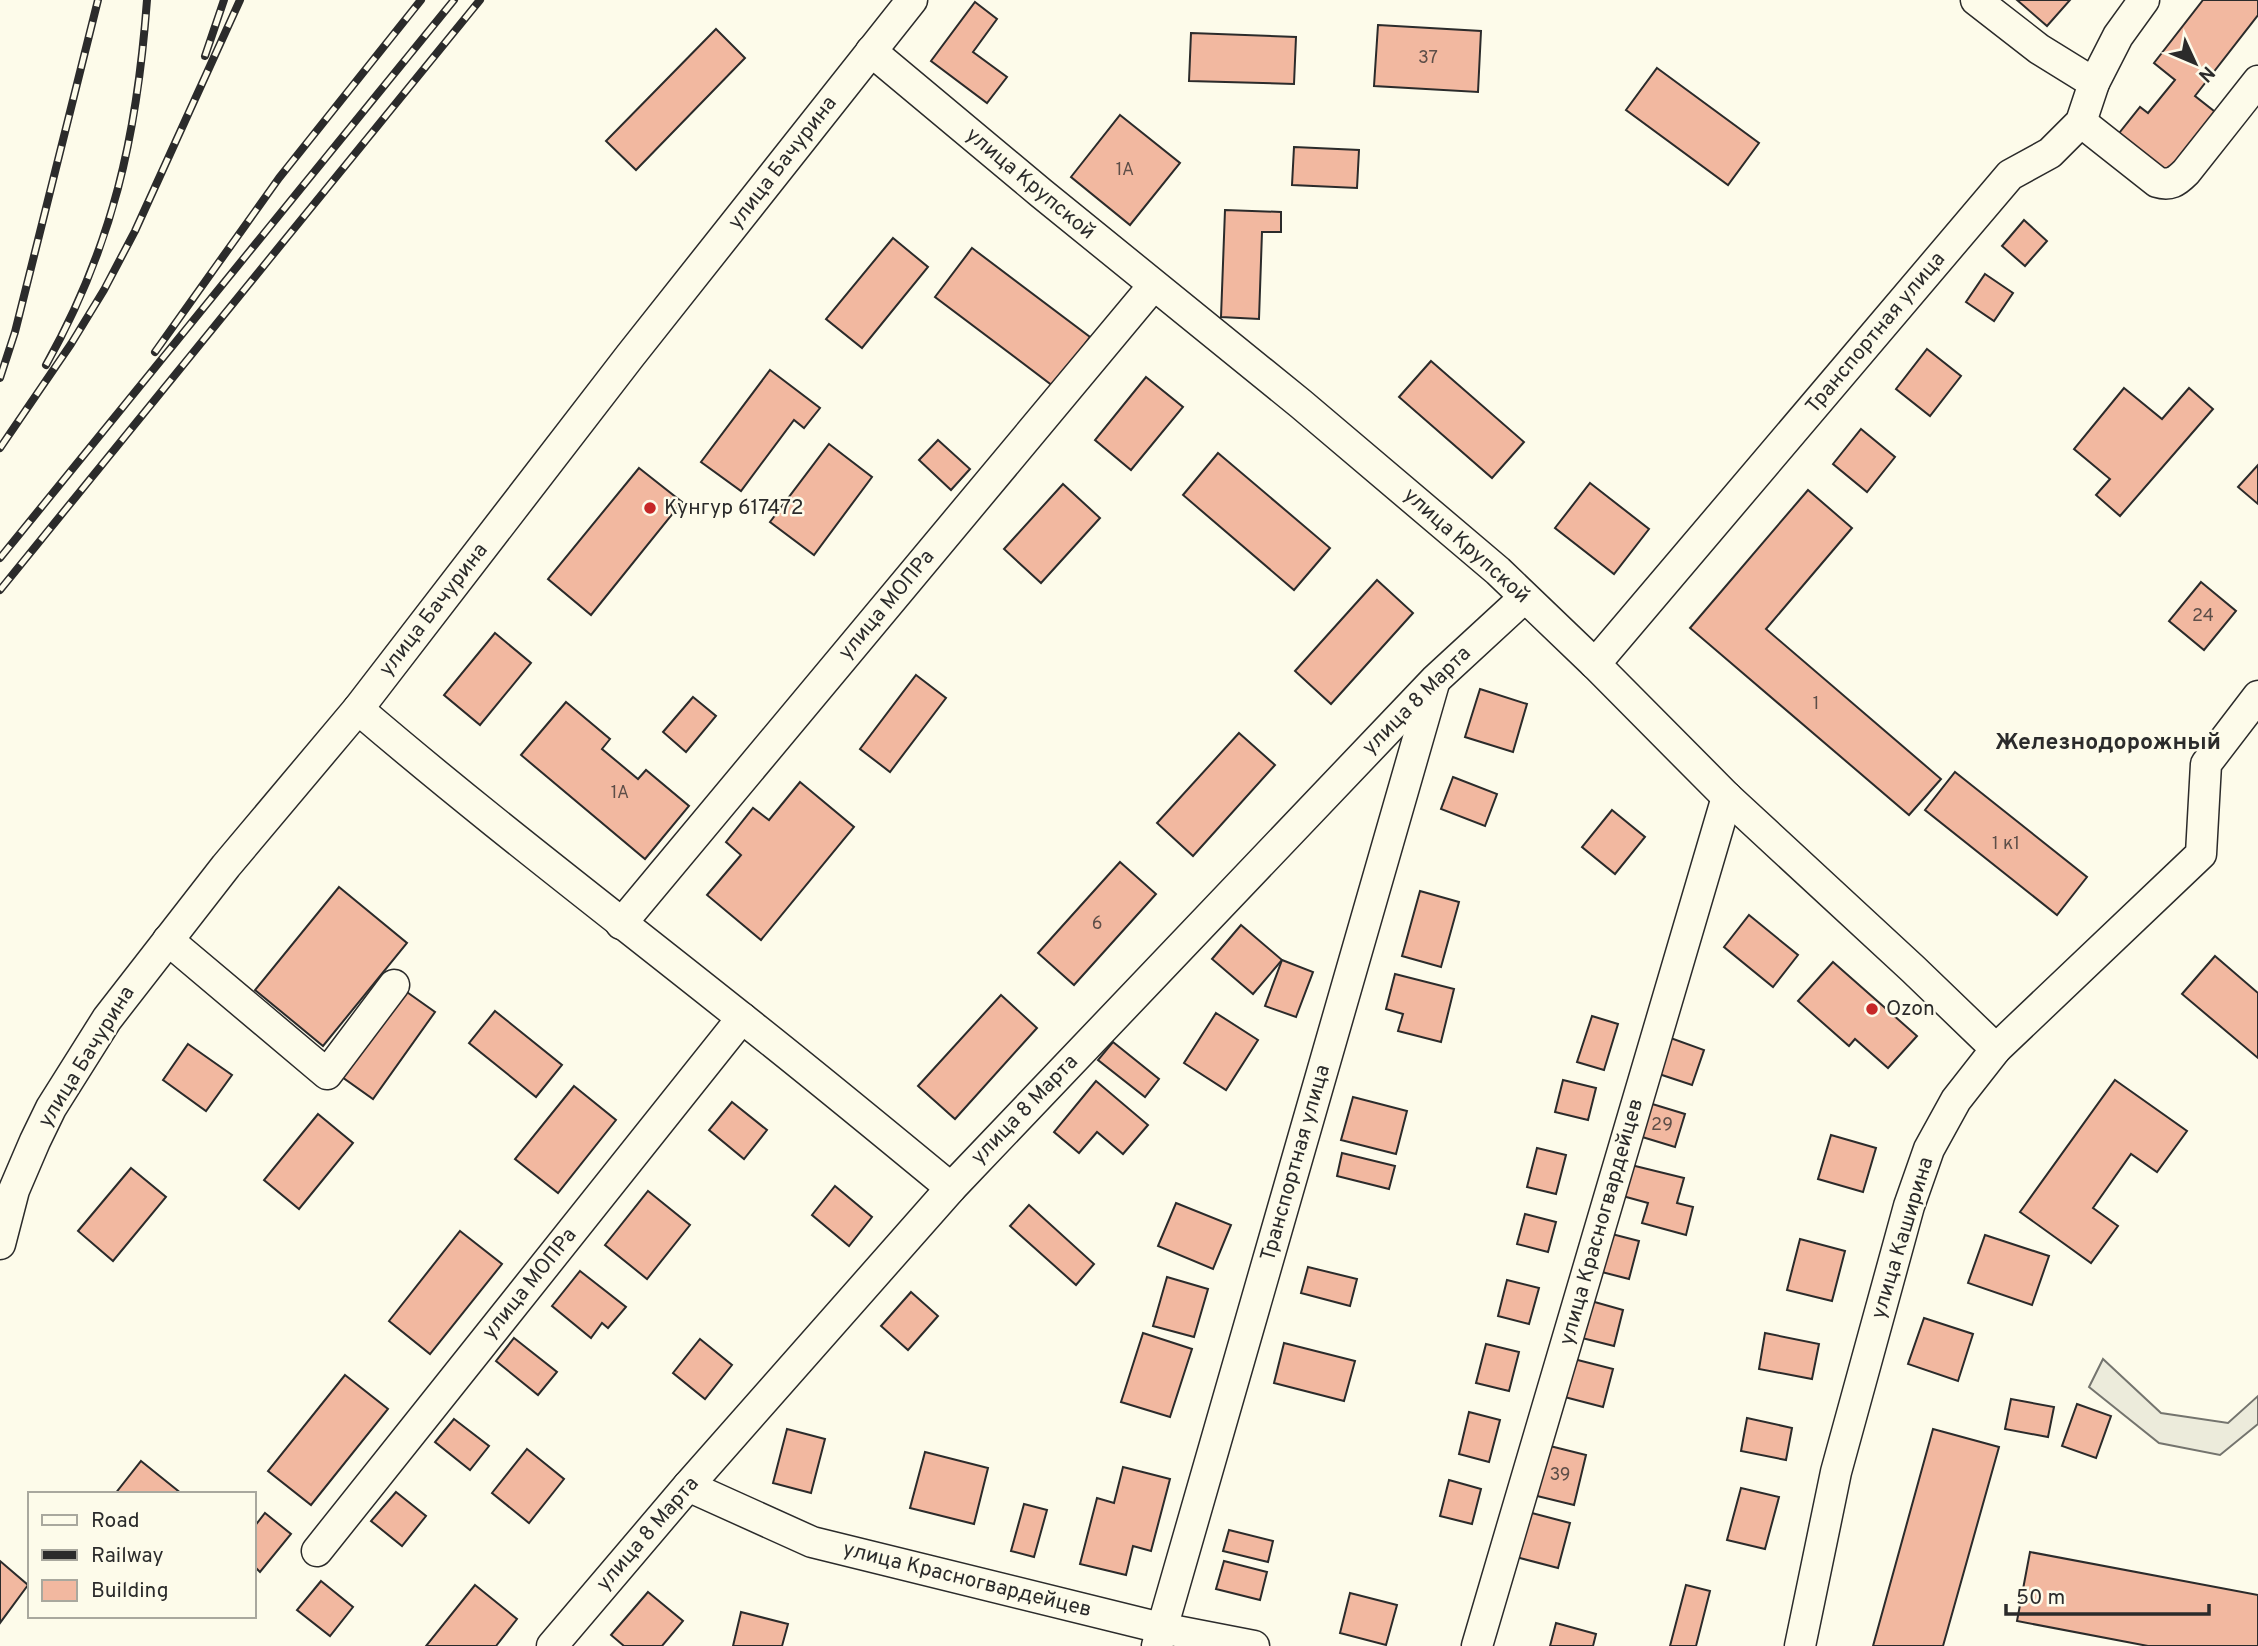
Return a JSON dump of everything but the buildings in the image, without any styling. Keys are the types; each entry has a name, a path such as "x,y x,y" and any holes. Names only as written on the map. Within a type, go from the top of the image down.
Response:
{"street":[{"name":"улица Бачурина","path":"0,1244 14,1190 51,1108 107,1019 226,866 358,709 630,356 912,0"},
{"path":"1976,0 2039,49 2094,83"},
{"name":"Транспортная улица","path":"1595,664 2010,176 2050,153 2081,122 2094,83 2118,36 2144,0"},
{"name":"улица Крупской","path":"872,51 1153,286 1301,404 1498,571 1727,797 1996,1049"},
{"path":"2081,122 2157,182 2167,185 2178,181 2186,172 2258,81"},
{"name":"улица МОПРа","path":"621,924 1153,286"},
{"name":"улица 8 Марта","path":"552,1646 688,1486 951,1188 1435,680 1524,598"},
{"name":"Транспортная улица","path":"1159,1637 1435,680"},
{"name":"улица Каширина","path":"1800,1646 1836,1472 1909,1206 1929,1149 1956,1100 1996,1049 2201,854 2206,764 2258,696"},
{"path":"358,709 951,1188"},
{"name":"улица Красногвардейцев","path":"1477,1646 1727,797"},
{"path":"168,940 327,1074 394,985"},
{"name":"улица МОПРа","path":"317,1551 742,1018"},
{"name":"улица Красногвардейцев","path":"688,1486 812,1542 1159,1637 1254,1646"}],"shaded area":[{"path":"2103,1359 2161,1413 2228,1423 2258,1396 2258,1424 2220,1455 2159,1443 2089,1387"}],"railway":[{"path":"0,378 15,332 98,0"},
{"path":"46,365 89,276 118,188 136,98 147,0"},
{"path":"205,56 224,0"},
{"path":"0,448 71,344 104,290 135,231 240,0"},
{"path":"155,352 279,178 421,0"},
{"path":"0,558 454,0"},
{"path":"0,590 480,0"}],"place":[{"name":"Кунгур 617472","path":"650,508"},
{"name":"Ozon","path":"1872,1009"}],"district":[{"name":"Железнодорожный","path":"2108,743"}]}
